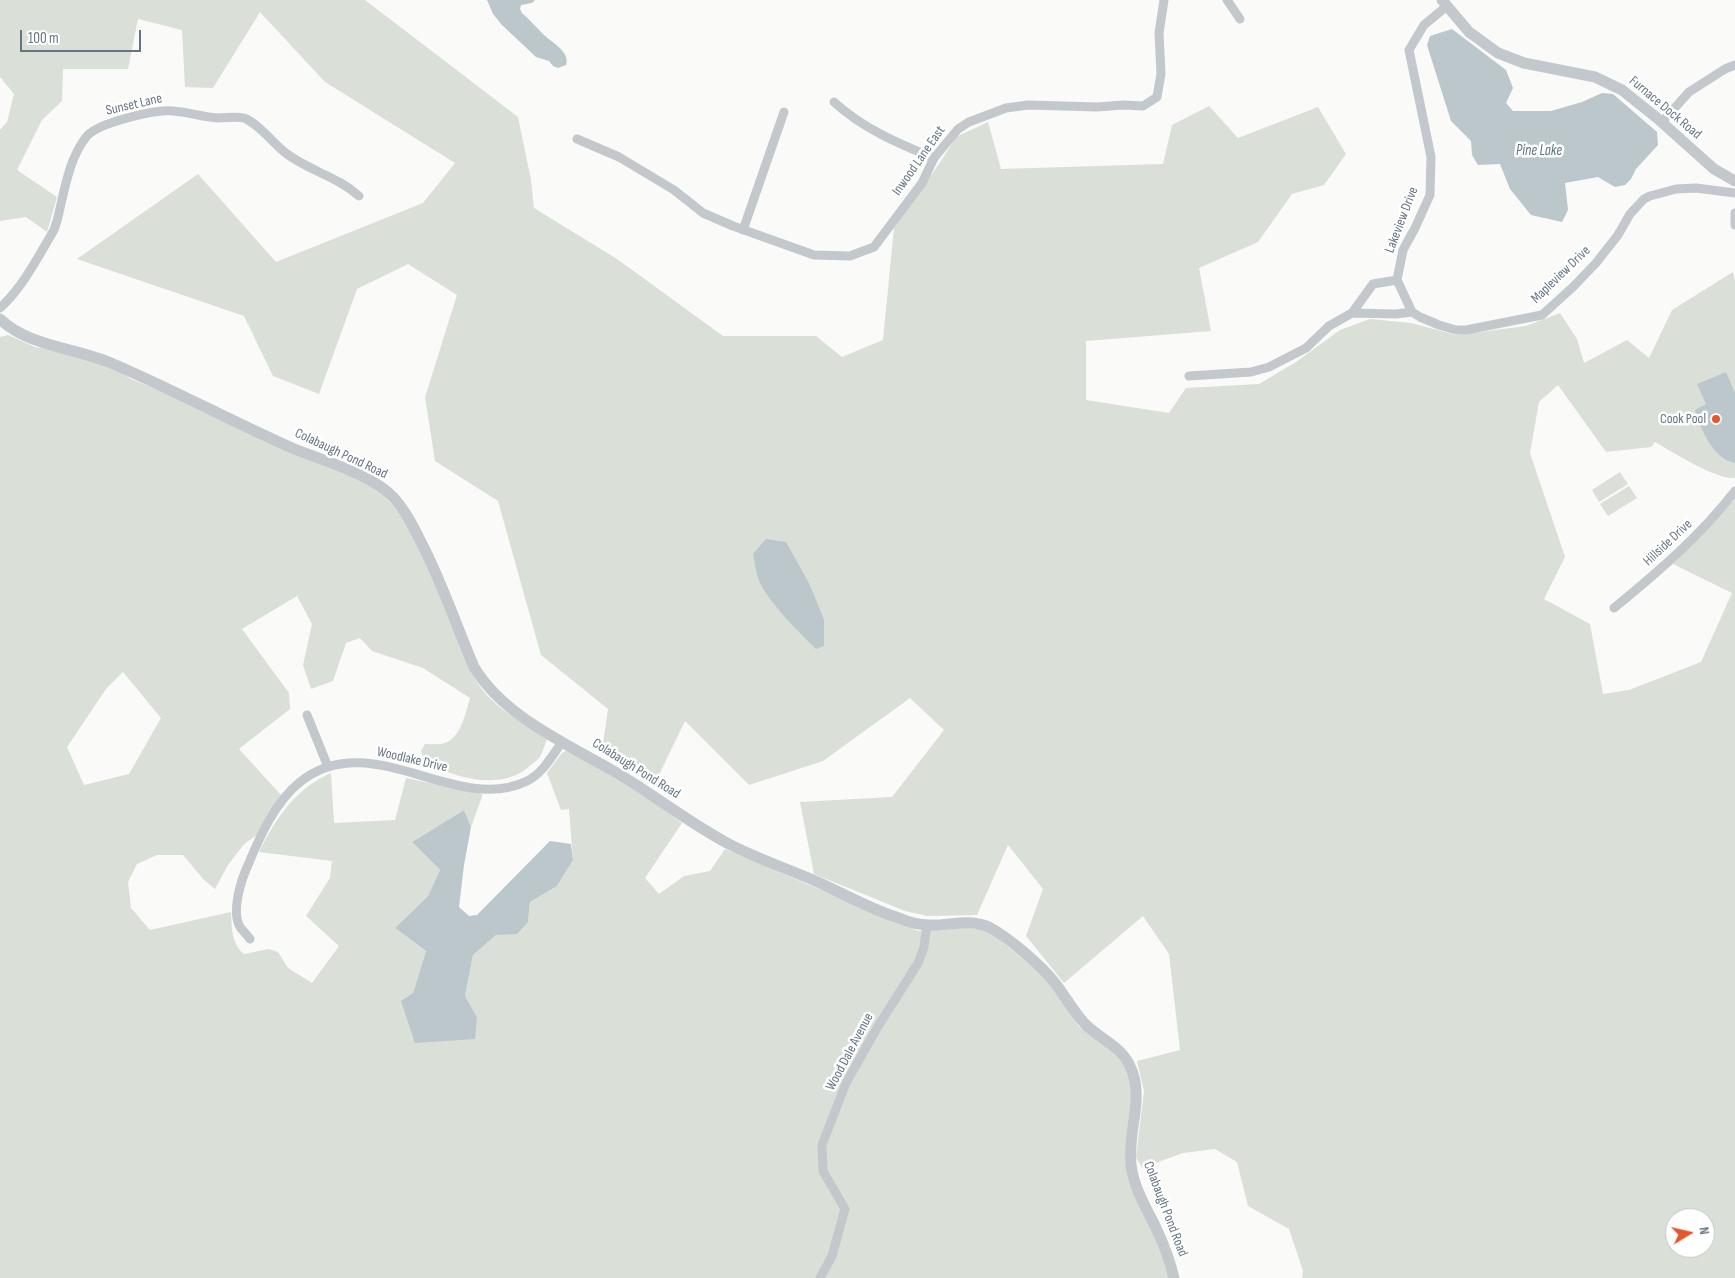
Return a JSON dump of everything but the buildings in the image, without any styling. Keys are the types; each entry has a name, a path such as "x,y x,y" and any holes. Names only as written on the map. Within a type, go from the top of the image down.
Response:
{"street":[{"name":"Inwood Lane East","path":"577,139 619,157 674,190 703,213 743,230 814,255 850,256 874,247 922,184 934,158 958,129 969,122 1006,108 1028,105 1143,106 1157,97 1161,74 1158,32 1164,0"},
{"path":"1227,0 1240,19"},
{"name":"Furnace Dock Road","path":"1445,3 1469,32 1498,53 1524,63 1601,79 1622,90 1662,122 1714,169 1735,181"},
{"name":"Lakeview Drive","path":"1397,280 1403,250 1430,195 1431,157 1409,50 1424,25 1445,3"},
{"path":"1662,122 1689,92 1725,69 1735,65"},
{"path":"834,102 849,116 902,146 934,158"},
{"name":"Sunset Lane","path":"0,308 21,284 54,230 71,168 82,144 92,132 102,126 142,115 172,111 218,118 242,118 251,121 289,156 340,181 359,196"},
{"path":"743,230 784,112"},
{"name":"Mapleview Drive","path":"1412,312 1439,325 1456,330 1466,330 1542,315 1596,263 1618,235 1630,214 1644,199 1658,192 1676,189 1696,188 1735,194"},
{"path":"1735,214 1735,225"},
{"path":"1189,376 1250,372 1269,367 1306,348 1329,326 1352,313 1373,284 1397,280 1412,312 1396,314 1352,313"},
{"name":"Colabaugh Pond Road","path":"0,319 29,339 82,352 129,370 381,487 400,506 422,544 439,578 474,667 480,677 503,702 562,742 616,772 726,842 761,860 817,882 895,917 927,925 970,922 992,929 1031,959 1053,980 1081,1020 1092,1031 1124,1055 1134,1074 1136,1104 1131,1142 1131,1166 1141,1195 1166,1251 1174,1278"},
{"name":"Hillside Drive","path":"1614,608 1690,543 1713,519 1735,491"},
{"path":"307,715 328,767"},
{"name":"Woodlake Drive","path":"250,939 239,926 237,916 237,896 247,867 264,830 281,802 299,782 313,773 343,763 370,764 404,770 461,786 490,789 505,788 527,781 546,765 562,742"},
{"name":"Wood Dale Avenue","path":"820,1278 832,1256 845,1209 822,1172 822,1145 846,1083 877,1028 918,963 924,947 927,925"}],"shaded area":[{"path":"0,0 365,0 518,117 531,180 534,208 617,259 723,336 816,336 842,357 883,340 894,228 956,137 988,122 1001,169 1163,164 1172,125 1209,106 1238,138 1318,107 1346,154 1324,185 1292,194 1258,242 1199,268 1211,331 1086,341 1086,400 1169,413 1186,388 1259,384 1296,362 1340,330 1370,319 1411,323 1456,335 1526,326 1560,313 1577,339 1584,363 1627,340 1649,358 1672,310 1733,272 1735,281 1735,478 1717,475 1655,442 1651,447 1606,452 1558,385 1539,402 1530,453 1565,557 1544,599 1590,624 1603,694 1629,690 1701,662 1732,593 1673,564 1735,499 1735,1278 1302,1278 1303,1271 1289,1229 1248,1206 1237,1162 1215,1149 1183,1153 1142,1168 1136,1157 1144,1091 1137,1061 1180,1050 1169,954 1143,916 1064,983 1026,936 1043,889 1008,845 977,915 927,916 905,911 814,874 800,802 892,797 944,730 910,698 823,761 749,785 685,721 654,785 602,751 608,709 541,655 498,501 435,461 425,397 457,295 408,264 357,289 319,394 273,376 244,316 77,259 198,174 276,262 423,203 455,163 325,82 260,12 213,88 185,87 182,30 138,19 128,69 63,69 62,101 42,120 17,170 57,197 47,232 26,217 0,221 0,130 7,122 14,94 0,77","holes":["810,585 824,619 824,646 787,618 773,603"]},
{"path":"8,335 35,347 63,351 119,371 131,379 195,405 266,442 365,482 384,497 403,518 436,586 468,666 479,685 501,708 547,739 538,759 519,773 507,778 480,780 451,773 425,763 421,751 425,744 443,744 455,736 465,717 470,698 423,668 372,651 360,638 346,643 333,681 311,689 303,665 312,624 297,596 242,629 289,693 290,709 239,749 281,795 269,812 257,835 244,844 228,865 215,889 204,880 183,855 157,855 137,864 128,882 131,908 150,930 231,912 234,940 244,954 269,949 278,952 288,968 312,983 339,946 306,916 330,878 332,861 259,852 280,816 297,796 307,787 331,773 334,823 395,820 406,778 483,794 471,827 464,810 412,842 440,870 428,896 395,928 426,951 413,993 477,1017 465,996 473,955 496,935 528,922 530,902 557,886 573,860 569,809 561,810 547,773 562,753 567,750 654,802 682,823 645,878 659,894 684,876 710,871 725,849 918,931 958,927 983,929 995,936 1037,970 1053,987 1079,1027 1114,1050 1129,1072 1133,1095 1126,1141 1125,1159 1128,1177 1162,1253 1169,1278 0,1278 0,337","holes":["123,672 161,718 129,774 84,785 67,747 106,689"]},
{"path":"1620,472 1628,484 1599,502 1592,490"},
{"path":"1629,486 1637,498 1608,516 1600,504"}],"water":[{"path":"487,0 535,0 532,3 521,5 520,9 562,51 567,60 566,65 558,68 549,61 536,57 502,25 493,14"},
{"name":"Pine Lake","path":"1452,29 1506,70 1513,88 1506,103 1513,111 1551,111 1582,102 1602,93 1613,94 1657,132 1658,145 1636,169 1631,179 1625,185 1615,187 1598,177 1565,183 1568,210 1562,222 1531,215 1510,189 1500,164 1478,165 1472,155 1471,141 1451,121 1427,45 1430,36"},
{"name":"Cook Pool","path":"1726,372 1735,393 1735,463 1727,461 1714,450 1704,434 1695,410 1706,404 1697,384"},
{"path":"766,539 786,542 810,585 824,619 824,646 816,649 809,642 777,608 759,581 753,554"},
{"path":"464,810 471,827 459,907 469,916 477,915 550,841 571,844 573,860 557,886 530,902 528,922 517,934 496,935 473,955 465,996 477,1017 475,1039 415,1043 401,1001 413,993 426,951 395,928 428,896 440,870 412,842"}],"place":[{"name":"Cook Pool","path":"1716,419"}]}
